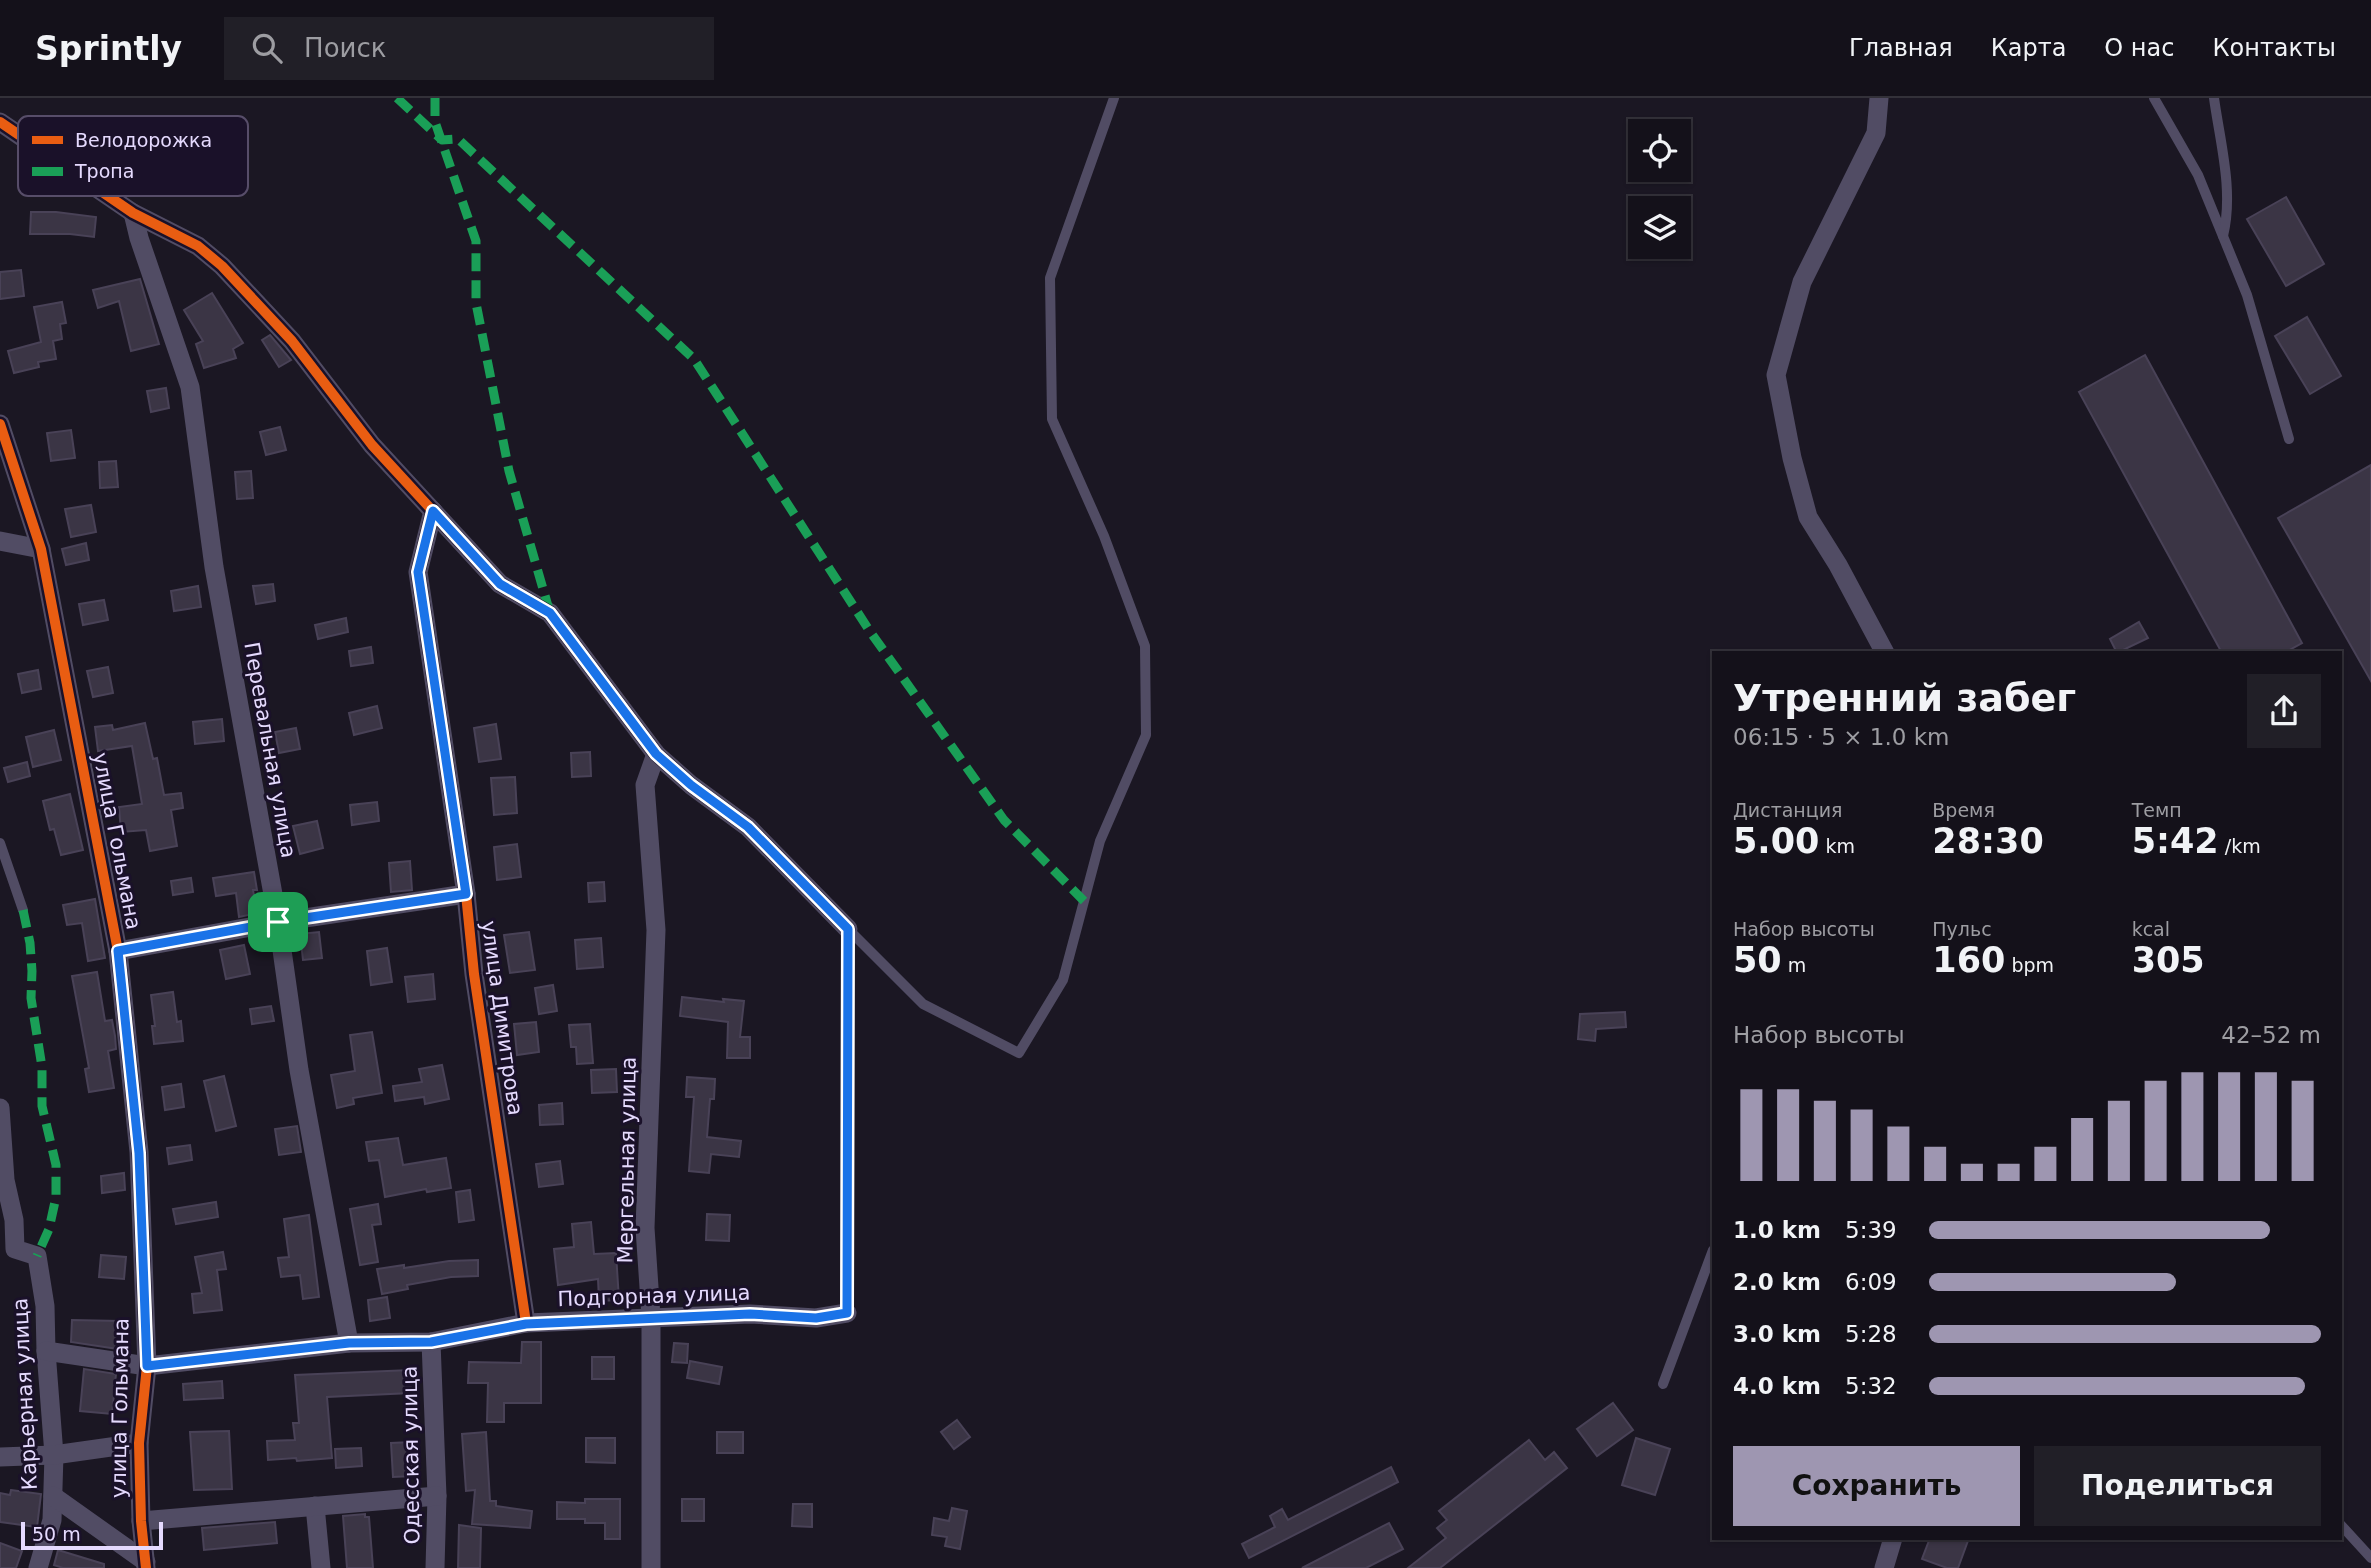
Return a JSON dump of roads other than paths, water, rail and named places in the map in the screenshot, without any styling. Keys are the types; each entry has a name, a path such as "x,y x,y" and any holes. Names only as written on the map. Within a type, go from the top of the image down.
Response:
{"street":[{"path":"1879,98 1877,133 1802,282 1776,375 1792,458 1808,517 1838,565 1884,651"},
{"path":"0,122 18,134"},
{"path":"108,196 133,213 198,246 222,266 292,341 372,445 500,584 550,613 656,754 691,785 748,827 848,929"},
{"name":"Перевальная улица","path":"133,213 190,387 214,567 278,922 299,1070 349,1343"},
{"name":"улица Гольмана","path":"0,424 41,549 118,951 139,1153 147,1366 139,1443 141,1521 146,1565"},
{"name":"улица Димитрова","path":"433,511 418,572 526,1324"},
{"path":"0,541 41,549"},
{"name":"Мергельная улица","path":"651,1568 651,1317 645,1228 656,930 646,785 656,754"},
{"path":"118,951 278,922 466,894"},
{"name":"Карьерная улица","path":"0,1108 5,1180 14,1220 7,1249 37,1256 45,1306 54,1455 53,1496 52,1520 38,1568"},
{"name":"Подгорная улица","path":"46,1350 147,1366 349,1343 431,1342 526,1324 750,1314 816,1318 847,1313"},
{"name":"Одесская улица","path":"431,1342 437,1496 435,1568"},
{"path":"0,1457 54,1455 139,1443"},
{"path":"53,1496 146,1565"},
{"path":"141,1521 437,1496"},
{"path":"316,1506 321,1568"},
{"path":"1884,1568 1892,1540"}],"lane":[{"path":"848,929 923,1004 1019,1053 1063,980 1100,841 1146,734 1145,646 1104,536 1052,419 1050,278 1114,98"},
{"path":"2154,98 2198,175 2247,295 2288,439"},
{"path":"2214,98 2227,183 2228,218 2223,236"},
{"path":"0,843 23,910"},
{"path":"847,1313 848,929"},
{"path":"1663,1384 1712,1253"},
{"path":"2342,1526 2371,1558"}]}
